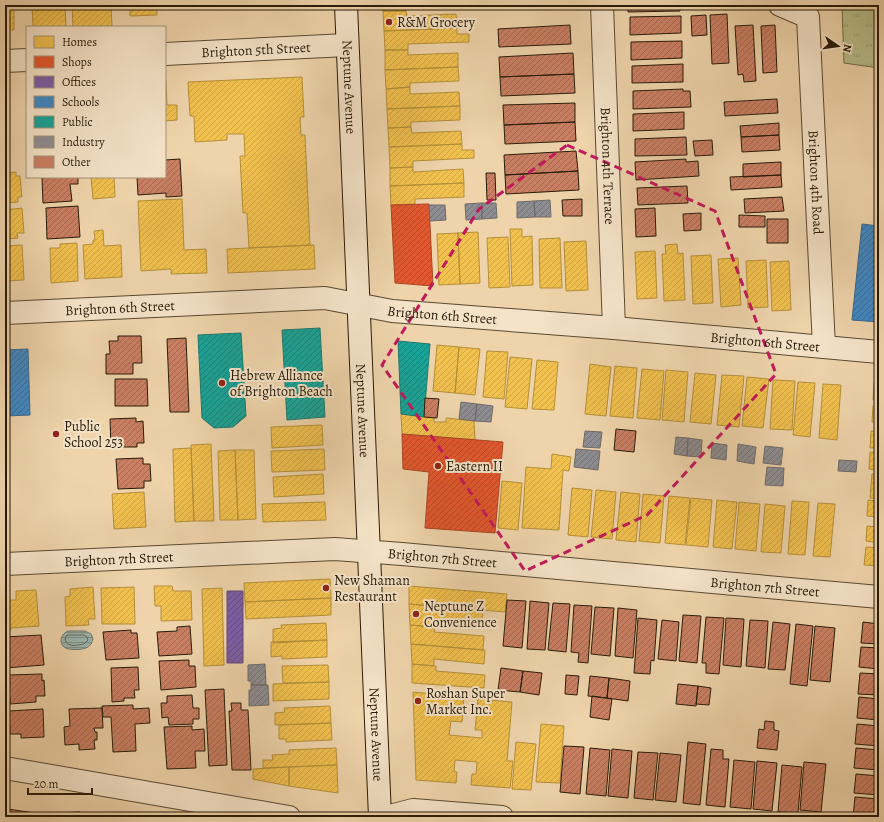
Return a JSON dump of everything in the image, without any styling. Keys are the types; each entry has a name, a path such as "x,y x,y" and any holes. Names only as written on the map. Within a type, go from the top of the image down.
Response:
{"street":[{"name":"Neptune Avenue","path":"346,5 380,817"},
{"name":"Brighton 4th Terrace","path":"602,5 614,328"},
{"name":"Brighton 4th Road","path":"780,5 808,17 824,347"},
{"name":"Brighton 5th Street","path":"166,54 347,45"},
{"path":"5,61 26,60"},
{"name":"Brighton 6th Street","path":"5,313 325,298 392,311 614,328 879,352"},
{"name":"Brighton 7th Street","path":"5,564 335,549 879,597"},
{"path":"5,768 289,817"},
{"path":"386,817 413,810 502,817"}],"highlighted area":[{"path":"567,145 715,211 776,374 647,515 525,571 382,365 479,209"}],"green space":[{"path":"842,5 879,5 879,68 844,63"}],"water":[{"path":"68,631 85,631 91,634 93,639 91,644 86,648 80,649 65,648 61,643 61,638"}],"building: Homes":[{"path":"5,5 14,5 14,30 5,30"},
{"path":"32,5 65,5 66,26 33,26"},
{"path":"72,5 111,5 112,26 73,26"},
{"path":"130,5 157,5 157,15 130,16"},
{"path":"383,5 406,5 406,11 383,11"},
{"path":"383,11 406,11 407,16 456,14 457,28 384,31"},
{"path":"457,28 457,34 469,34 469,42 408,44 408,50 385,50 384,31"},
{"path":"385,50 408,50 408,55 458,53 458,67 385,70"},
{"path":"458,67 459,81 410,83 410,87 386,89 385,70"},
{"path":"302,77 304,117 300,117 301,135 305,135 310,245 249,248 247,213 243,213 240,156 245,156 244,134 227,134 227,140 195,142 194,116 190,116 188,82"},
{"path":"166,80 167,105 177,105 177,120 166,121"},
{"path":"410,87 410,94 459,92 460,106 387,109 386,89"},
{"path":"460,106 460,120 411,122 411,127 388,128 387,109"},
{"path":"411,127 412,133 461,131 462,144 389,147 388,128"},
{"path":"462,144 462,150 474,150 474,158 413,161 413,167 390,168 389,147"},
{"path":"413,167 413,172 463,169 464,183 390,186 390,168"},
{"path":"16,172 16,176 20,176 22,197 18,197 18,202 5,203 5,173"},
{"path":"91,178 114,178 115,197 93,199"},
{"path":"464,183 464,197 415,199 415,204 391,205 390,186"},
{"path":"182,199 184,250 206,249 207,273 171,274 171,269 141,271 138,201"},
{"path":"22,208 24,233 17,233 18,238 5,239 5,210"},
{"path":"510,229 522,229 522,237 532,236 533,285 512,286"},
{"path":"103,230 104,246 121,245 122,277 85,279 83,245 93,244 93,240 95,240 94,231"},
{"path":"478,232 480,283 460,284 458,233"},
{"path":"458,233 460,284 439,285 437,234"},
{"path":"508,237 510,287 489,288 487,238"},
{"path":"560,238 562,288 540,288 539,239"},
{"path":"586,241 588,290 566,291 564,242"},
{"path":"77,243 78,281 51,283 50,248 60,248 60,244"},
{"path":"677,244 678,254 683,253 685,300 664,301 662,254 666,254 665,245"},
{"path":"22,245 24,280 5,281 5,246"},
{"path":"314,245 315,269 228,273 227,249"},
{"path":"655,251 657,298 637,299 635,252"},
{"path":"711,255 713,303 693,304 691,256"},
{"path":"738,258 741,305 721,307 718,259"},
{"path":"766,260 768,307 748,308 746,261"},
{"path":"789,261 791,310 772,311 770,262"},
{"path":"437,345 459,347 455,393 433,391"},
{"path":"459,347 480,349 475,395 455,393"},
{"path":"487,351 508,352 504,399 483,397"},
{"path":"510,357 532,359 527,409 505,407"},
{"path":"537,360 558,362 554,410 532,409"},
{"path":"590,364 611,367 606,416 585,414"},
{"path":"615,366 637,368 633,418 610,416"},
{"path":"642,369 664,371 660,420 637,418"},
{"path":"666,370 688,372 684,422 662,420"},
{"path":"695,373 716,375 711,424 690,422"},
{"path":"722,375 744,376 739,427 717,425"},
{"path":"747,377 769,379 763,428 742,426"},
{"path":"773,380 795,381 792,430 770,429"},
{"path":"798,382 815,383 810,437 793,435"},
{"path":"874,383 879,384 879,400 873,400"},
{"path":"823,384 841,385 837,440 819,438"},
{"path":"873,406 879,406 879,422 872,422"},
{"path":"401,414 434,417 434,422 446,422 446,418 474,421 475,440 402,434"},
{"path":"322,425 323,445 272,448 271,427"},
{"path":"871,431 879,432 879,448 870,448"},
{"path":"211,444 214,521 194,521 191,445"},
{"path":"191,448 194,521 175,522 173,449"},
{"path":"324,449 325,470 272,472 271,451"},
{"path":"235,450 238,520 220,520 218,451"},
{"path":"235,450 254,450 256,519 238,520"},
{"path":"870,452 879,453 879,470 869,469"},
{"path":"552,454 571,457 569,471 563,470 559,530 522,528 526,467 551,469"},
{"path":"323,474 324,494 274,497 273,477"},
{"path":"872,474 879,474 879,499 870,498"},
{"path":"502,481 522,483 518,530 498,528"},
{"path":"572,488 592,490 588,537 568,535"},
{"path":"596,490 616,492 612,539 591,537"},
{"path":"144,492 146,527 114,529 112,494"},
{"path":"621,492 640,494 636,542 616,540"},
{"path":"643,494 664,496 660,543 639,541"},
{"path":"669,496 690,498 685,545 665,543"},
{"path":"691,498 712,500 708,547 686,545"},
{"path":"717,500 737,502 732,549 713,547"},
{"path":"868,500 879,501 879,517 867,516"},
{"path":"792,501 809,502 805,555 788,554"},
{"path":"325,502 326,520 263,522 262,504"},
{"path":"739,502 760,504 756,551 735,549"},
{"path":"818,503 835,504 830,557 813,556"},
{"path":"765,504 785,506 781,553 761,552"},
{"path":"867,526 879,527 879,543 866,541"},
{"path":"866,547 879,548 879,566 864,565"},
{"path":"330,579 331,598 245,602 244,583"},
{"path":"154,586 172,586 173,591 191,591 192,620 161,621 161,606 155,606"},
{"path":"409,586 507,594 505,612 409,604"},
{"path":"93,587 95,619 88,619 89,625 66,626 65,597 70,596 70,589"},
{"path":"134,587 135,624 102,624 101,588"},
{"path":"222,588 224,665 204,666 202,589"},
{"path":"36,590 39,626 11,628 11,630 5,631 5,612 9,612 9,600 16,600 16,591"},
{"path":"331,598 331,615 246,619 245,602"},
{"path":"409,604 483,610 482,625 432,621 432,627 410,625"},
{"path":"326,623 327,640 273,643 273,629 282,628 281,625"},
{"path":"410,625 435,627 434,632 484,636 483,650 411,644"},
{"path":"327,640 327,657 282,659 282,656 271,657 271,642"},
{"path":"411,644 485,650 484,664 434,659 434,666 412,664"},
{"path":"412,664 436,666 436,671 485,675 484,688 412,683"},
{"path":"328,665 329,682 283,683 282,666"},
{"path":"329,682 329,699 273,701 273,684"},
{"path":"413,692 464,697 462,722 451,721 449,735 482,738 482,730 475,730 478,699 512,702 507,761 513,761 510,788 471,785 472,774 476,774 477,762 455,760 454,772 457,772 456,783 416,780"},
{"path":"330,706 331,723 275,725 275,713 285,712 284,708"},
{"path":"331,723 332,740 286,742 286,739 279,739 279,725"},
{"path":"541,724 564,726 560,783 536,782"},
{"path":"516,742 536,744 531,790 512,789"},
{"path":"336,748 337,765 263,768 263,760 273,760 272,755 289,754 289,750"},
{"path":"337,765 338,793 289,786 289,767"},
{"path":"289,767 289,786 253,779 253,769"}],"building: Shops":[{"path":"429,204 433,286 395,283 391,205"},
{"path":"402,434 503,442 495,533 425,528 429,472 403,469"}],"building: Offices":[{"path":"227,591 243,591 243,663 227,663"}],"building: Schools":[{"path":"862,224 879,226 879,322 852,320"},
{"path":"28,349 30,415 5,416 5,350"}],"building: Public":[{"path":"320,328 325,417 287,420 282,330"},
{"name":"Hebrew Alliance of Brighton Beach","path":"241,333 246,416 233,427 214,428 202,418 198,335"},
{"path":"398,341 430,344 424,417 401,414"}],"building: Industry":[{"path":"550,200 551,217 535,217 534,201"},
{"path":"534,201 535,217 517,218 517,202"},
{"path":"482,203 482,219 466,220 465,204"},
{"path":"482,203 496,203 497,218 482,219"},
{"path":"429,205 445,205 446,220 430,221"},
{"path":"461,402 477,404 475,421 459,419"},
{"path":"477,404 493,406 491,422 475,421"},
{"path":"585,431 602,432 600,448 583,447"},
{"path":"676,437 688,438 687,456 674,454"},
{"path":"688,438 702,440 701,457 687,456"},
{"path":"712,443 727,445 726,460 711,458"},
{"path":"738,444 756,447 754,464 737,461"},
{"path":"765,446 783,448 781,465 763,463"},
{"path":"576,449 600,451 598,470 574,467"},
{"path":"839,460 857,461 856,472 838,471"},
{"path":"767,467 784,468 783,486 765,485"},
{"path":"265,664 266,685 251,685 251,681 248,681 248,665"},
{"path":"251,685 268,685 269,705 249,706 249,690 251,690"}],"building: Other":[{"path":"628,5 679,5 680,11 628,12"},
{"path":"727,14 729,63 712,64 710,15"},
{"path":"706,15 707,35 692,36 691,16"},
{"path":"681,16 681,33 630,35 630,17"},
{"path":"570,25 571,44 499,47 498,29"},
{"path":"753,25 756,81 744,82 743,74 738,75 735,26"},
{"path":"775,25 777,72 763,73 761,26"},
{"path":"682,41 682,58 631,60 631,42"},
{"path":"573,53 574,74 500,77 499,57"},
{"path":"683,64 683,82 632,83 632,66"},
{"path":"574,74 575,93 501,96 500,77"},
{"path":"683,89 683,91 690,91 691,107 633,109 633,91"},
{"path":"777,99 778,113 725,116 724,102"},
{"path":"575,103 575,122 504,125 503,105"},
{"path":"684,112 684,129 633,131 633,114"},
{"path":"575,122 576,141 505,144 504,125"},
{"path":"779,123 779,135 741,137 740,126"},
{"path":"779,135 780,150 742,152 741,137"},
{"path":"686,137 687,155 635,156 635,139"},
{"path":"712,140 713,155 695,156 693,141"},
{"path":"576,151 578,171 505,175 504,155"},
{"path":"180,159 182,196 166,197 166,193 138,195 137,178 166,178 166,160"},
{"path":"686,159 686,162 698,161 699,176 636,180 635,162"},
{"path":"781,162 781,175 743,177 743,164"},
{"path":"578,171 579,190 506,194 505,175"},
{"path":"486,173 495,173 496,200 487,200"},
{"path":"781,175 782,187 731,190 730,177"},
{"path":"42,178 78,178 78,184 70,184 72,201 43,203"},
{"path":"687,186 688,203 638,205 637,188"},
{"path":"782,197 784,211 745,213 744,199"},
{"path":"582,199 582,216 563,216 562,200"},
{"path":"78,206 80,237 47,239 46,208"},
{"path":"655,208 656,236 636,237 635,209"},
{"path":"701,213 701,230 684,231 683,214"},
{"path":"739,215 765,216 765,227 739,227"},
{"path":"767,219 788,219 788,243 767,243"},
{"path":"118,336 141,336 142,363 133,363 133,374 106,374 106,354 110,354 109,341 118,341"},
{"path":"186,338 189,412 170,412 167,339"},
{"path":"115,379 147,379 148,406 115,406"},
{"path":"425,398 439,399 437,418 424,417"},
{"path":"136,418 136,422 143,421 144,443 137,443 137,447 111,447 110,419"},
{"path":"616,429 636,431 634,452 614,450"},
{"path":"143,458 143,464 150,464 151,481 144,481 144,488 118,489 116,459"},
{"path":"507,600 526,601 522,648 503,646"},
{"path":"530,601 549,603 545,650 527,649"},
{"path":"553,603 570,604 566,652 548,650"},
{"path":"574,605 592,606 588,663 578,662 579,653 571,652"},
{"path":"595,607 614,608 610,656 591,654"},
{"path":"618,608 637,610 633,658 615,656"},
{"path":"683,615 701,616 697,663 679,661"},
{"path":"706,617 724,618 719,674 706,673 706,663 702,663"},
{"path":"638,618 657,620 654,661 651,660 650,674 634,673"},
{"path":"726,618 744,619 741,667 723,665"},
{"path":"662,620 679,622 676,661 658,659"},
{"path":"750,620 768,621 765,668 746,666"},
{"path":"773,622 790,624 785,670 768,669"},
{"path":"863,622 879,624 879,644 861,643"},
{"path":"796,624 813,626 807,686 790,684"},
{"path":"190,626 192,654 159,656 157,632 177,631 177,627"},
{"path":"815,626 835,628 830,682 810,680"},
{"path":"131,630 131,633 137,633 139,658 106,660 103,632"},
{"path":"41,635 44,665 5,668 5,637"},
{"path":"861,647 879,648 879,669 859,667"},
{"path":"189,660 189,666 195,666 196,687 161,690 159,661"},
{"path":"138,667 139,690 134,690 135,698 124,698 124,701 112,702 111,668"},
{"path":"501,668 523,671 520,692 498,690"},
{"path":"523,671 542,673 539,695 520,692"},
{"path":"860,673 879,674 879,695 858,694"},
{"path":"42,674 45,696 36,696 36,702 10,704 10,698 6,699 5,684 10,684 9,675"},
{"path":"566,675 579,676 577,695 565,694"},
{"path":"590,676 609,678 607,698 588,696"},
{"path":"609,678 630,681 628,701 607,698"},
{"path":"678,684 698,686 696,706 676,704"},
{"path":"698,686 711,688 709,705 696,704"},
{"path":"224,689 227,765 209,766 205,690"},
{"path":"192,695 193,708 199,708 199,719 193,719 193,724 169,725 168,717 162,718 161,703 167,703 167,696"},
{"path":"592,696 612,699 609,720 590,717"},
{"path":"859,697 879,699 879,720 857,718"},
{"path":"231,703 241,703 241,710 248,710 251,770 232,770 229,711 232,711"},
{"path":"133,705 133,709 149,708 150,723 135,724 136,751 113,752 111,717 103,717 102,706"},
{"path":"102,708 103,728 94,728 95,732 97,732 97,740 94,740 95,749 79,750 79,744 65,745 64,727 70,726 69,709"},
{"path":"43,709 44,737 21,738 21,734 10,734 9,711"},
{"path":"765,721 774,722 774,730 779,731 777,750 757,748 759,729 764,730"},
{"path":"857,724 879,726 879,746 855,744"},
{"path":"192,726 192,730 204,729 205,751 195,751 196,768 167,769 164,727"},
{"path":"688,742 706,744 700,805 683,803"},
{"path":"564,746 584,747 580,794 560,792"},
{"path":"590,748 610,750 606,796 586,794"},
{"path":"856,748 879,750 879,770 854,768"},
{"path":"612,749 632,751 628,798 608,796"},
{"path":"711,749 723,750 723,759 729,759 725,807 706,805"},
{"path":"638,752 658,753 653,800 634,798"},
{"path":"660,753 681,755 676,802 655,800"},
{"path":"734,760 755,762 751,809 730,807"},
{"path":"757,761 777,763 772,811 753,809"},
{"path":"804,762 826,764 821,812 800,810"},
{"path":"782,765 802,767 798,813 778,812"},
{"path":"856,774 879,776 879,795 854,793"},
{"path":"855,797 879,799 879,817 853,817"},
{"path":"8,809 48,815 48,817 9,817"},
{"path":"80,812 80,817 57,817 57,813"}],"place":[{"name":"R&M Grocery","path":"389,22"},
{"name":"Hebrew Alliance of Brighton Beach","path":"222,383"},
{"name":"Public School 253","path":"56,434"},
{"name":"Eastern II","path":"438,466"},
{"name":"New Shaman Restaurant","path":"326,588"},
{"name":"Neptune Z Convenience","path":"416,614"},
{"name":"Roshan Super Market Inc.","path":"418,701"}]}
